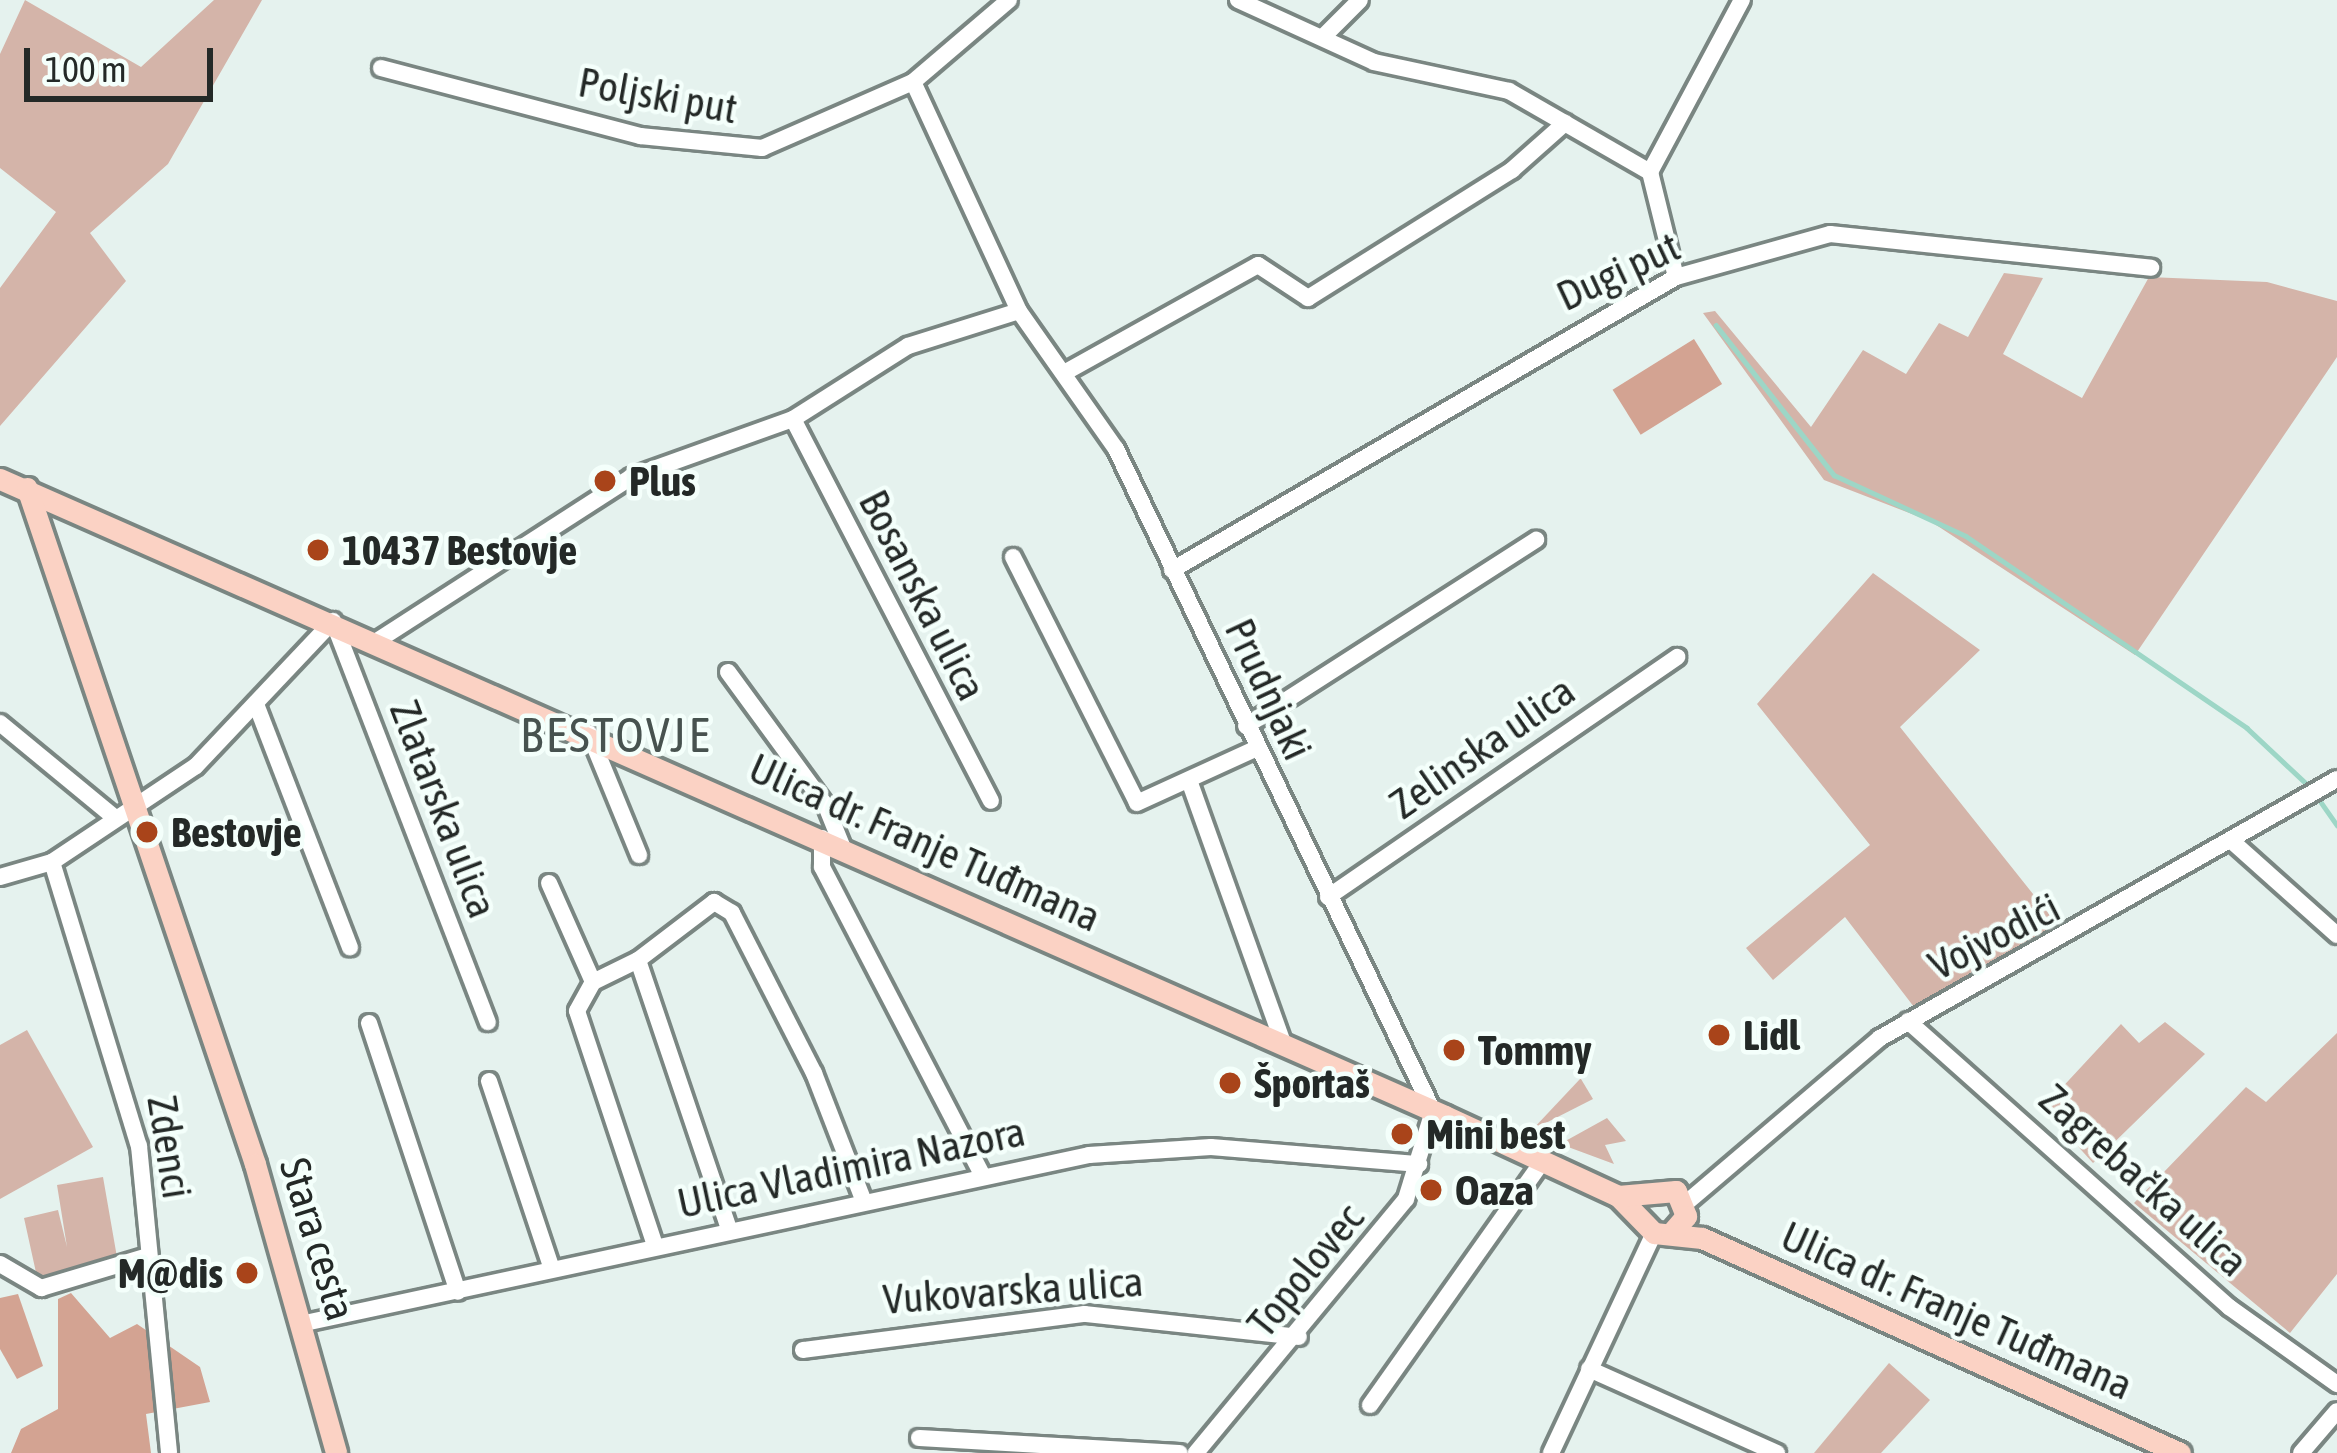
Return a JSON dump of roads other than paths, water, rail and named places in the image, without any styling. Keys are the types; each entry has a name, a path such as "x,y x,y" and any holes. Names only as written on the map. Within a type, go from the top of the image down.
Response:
{"main road":[{"name":"Ulica dr. Franje Tuđmana","path":"0,478 589,733 1669,1216 1702,1238 2180,1453"},
{"path":"27,488 138,807"},
{"name":"Stara cesta","path":"138,807 304,1324 336,1453"},
{"path":"1618,1196 1649,1191 1669,1216"}],"street":[{"name":"Poljski put","path":"381,68 724,150 805,136 913,82 1009,0"},
{"path":"1238,0 1374,62 1510,91 1650,172"},
{"path":"1323,37 1360,0"},
{"path":"1676,277 1650,172 1735,2"},
{"name":"Prudnjaki","path":"913,82 1019,311 1116,449 1433,1111"},
{"path":"1064,373 1258,265 1286,290 1309,298 1361,268 1565,123"},
{"name":"Dugi put","path":"1172,570 1676,277 1830,234 2151,268"},
{"path":"377,641 631,477 793,418 908,346 1019,311"},
{"name":"Bosanska ulica","path":"793,418 992,801"},
{"path":"1246,726 1535,539"},
{"path":"1013,557 1131,798 1144,804 1257,748"},
{"path":"0,877 52,862 113,816 138,807 256,704 333,621"},
{"name":"Zlatarska ulica","path":"333,621 488,1022"},
{"name":"Zelinska ulica","path":"1328,897 1677,657"},
{"path":"728,673 796,761 832,843 822,867 982,1174"},
{"path":"256,704 350,947"},
{"path":"0,723 113,816"},
{"path":"589,733 639,855"},
{"path":"1190,783 1284,1046"},
{"name":"Vojvodići","path":"1551,1453 1669,1216 1702,1183 1908,1021 2234,843 2331,783"},
{"path":"2234,843 2337,935"},
{"name":"Zdenci","path":"52,862 133,1115 169,1453"},
{"path":"549,883 593,982"},
{"path":"655,1246 578,1011 593,982 638,960 723,902 814,1073 862,1197"},
{"path":"638,960 729,1229"},
{"name":"Zagrebačka ulica","path":"1908,1021 2229,1307 2337,1384"},
{"path":"369,1022 458,1292"},
{"path":"489,1081 552,1269"},
{"name":"Topolovec","path":"1196,1453 1351,1279 1419,1164 1433,1111"},
{"name":"Ulica Vladimira Nazora","path":"304,1324 862,1197 1163,1147 1419,1164"},
{"path":"1370,1405 1544,1161"},
{"path":"0,1264 41,1288 148,1256"},
{"name":"Vukovarska ulica","path":"803,1350 1085,1314 1299,1337"},
{"path":"1589,1370 1777,1453"},
{"path":"2301,1453 2337,1411"},
{"path":"919,1438 1180,1453"}],"waterway":[{"path":"1716,325 1834,475 1966,536 2247,728 2309,786"},
{"path":"2316,795 2337,825"}],"place":[{"name":"Plus","path":"605,481"},
{"name":"10437 Bestovje","path":"318,550"},
{"name":"Bestovje","path":"147,832"},
{"name":"Lidl","path":"1719,1035"},
{"name":"Tommy","path":"1454,1050"},
{"name":"Športaš","path":"1230,1083"},
{"name":"Mini best","path":"1402,1134"},
{"name":"Oaza","path":"1431,1190"},
{"name":"M@dis","path":"247,1273"}],"district":[{"name":"BESTOVJE","path":"616,735"}]}
